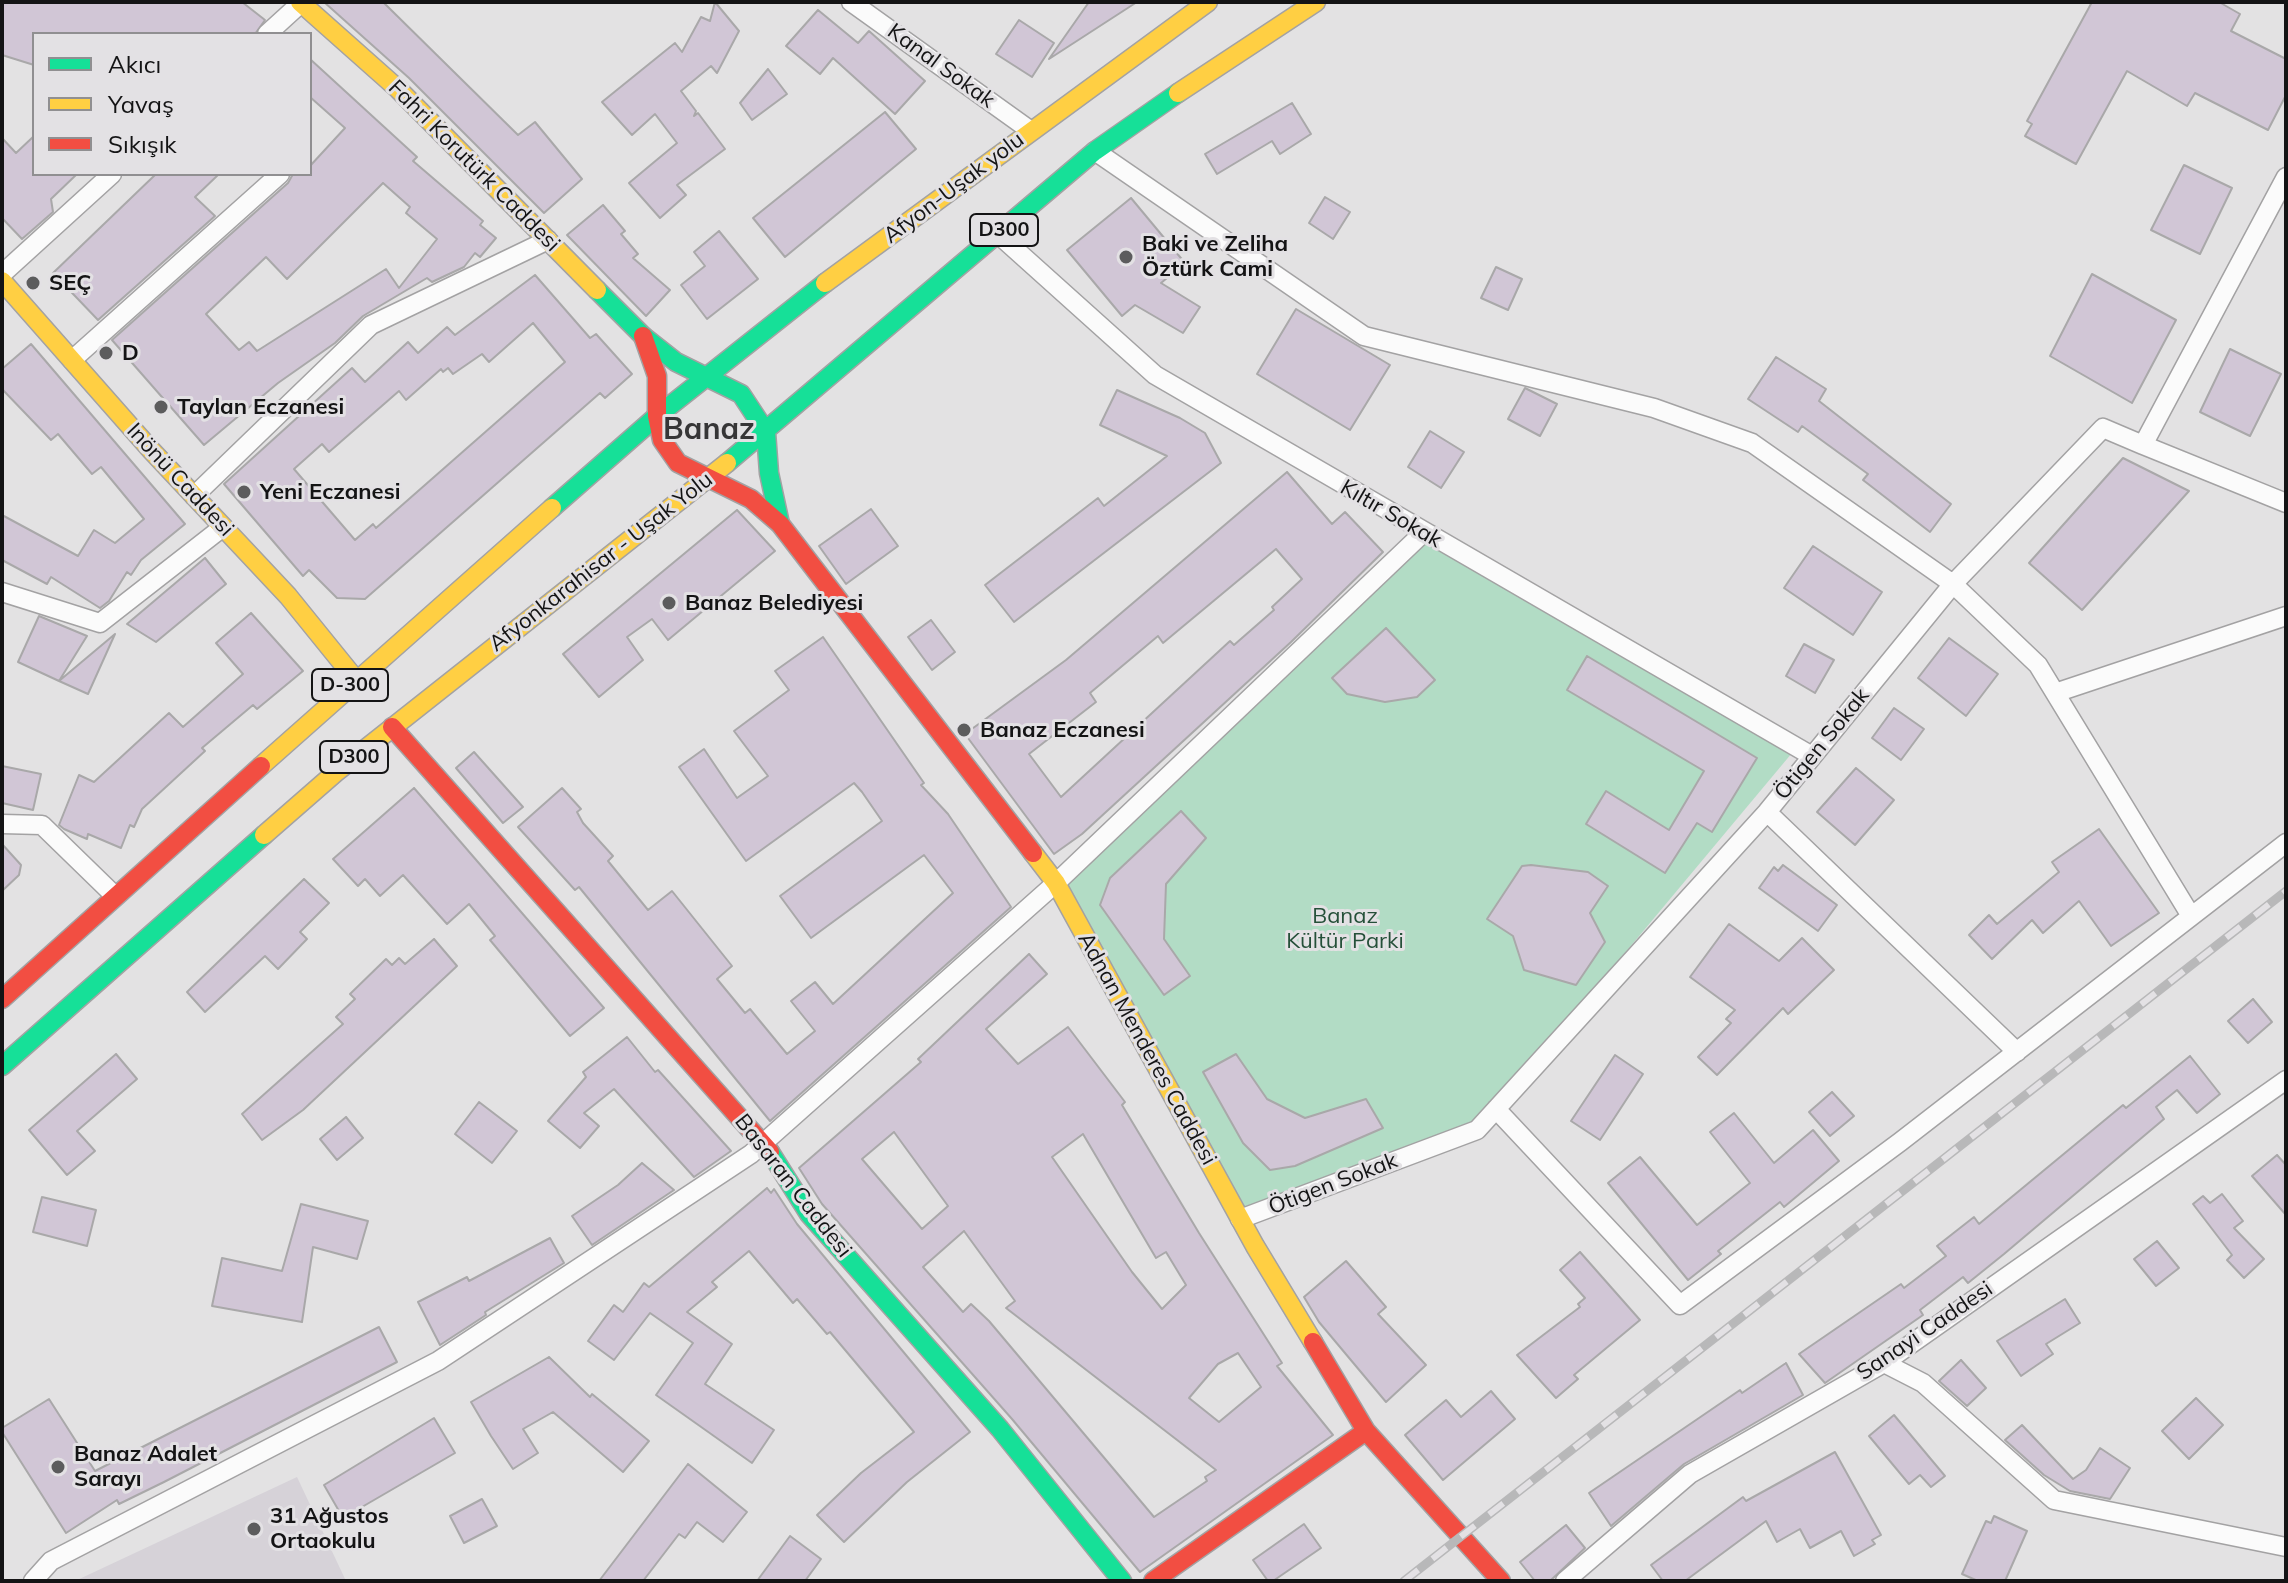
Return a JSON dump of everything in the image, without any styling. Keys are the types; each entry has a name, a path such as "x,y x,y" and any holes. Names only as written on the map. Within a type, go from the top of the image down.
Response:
{"main road":[{"name":"Fahri Korutürk Caddesi","path":"300,2 398,89 643,336 703,378"},
{"name":"Afyon-Uşak yolu","path":"703,378 1208,2"},
{"name":"Afyonkarahisar - Uşak Yolu","path":"8,1060 335,773 766,432 1095,151 1258,38 1316,2"},
{"name":"Inönü Caddesi","path":"2,281 288,596 356,680"},
{"path":"643,336 657,376 657,416 662,440 678,463 751,499 780,524"},
{"name":"D-300","path":"2,999 356,680 703,378"},
{"path":"703,378 741,394 766,432 769,473 780,524"},
{"name":"Adnan Menderes Caddesi","path":"780,524 1056,883 1240,1219 1366,1431 1501,1581"},
{"name":"Basaran Caddesi","path":"392,727 764,1143 809,1214 1000,1429 1122,1581"},
{"path":"1153,1581 1366,1431"}],"street":[{"path":"269,32 300,2"},
{"name":"Kanal Sokak","path":"862,5 1031,131"},
{"path":"1095,151 1364,336 1654,408 1752,443 1953,584 2038,665 2191,916"},
{"path":"2,274 110,176"},
{"path":"72,360 278,176"},
{"path":"2286,177 2143,445 2286,503"},
{"name":"Kıltır Sokak","path":"998,234 1155,375 1812,756"},
{"path":"194,496 371,325 548,240"},
{"name":"Ötigen Sokak","path":"1240,1219 1477,1130 1767,812 1953,584 2103,428 2143,445"},
{"path":"2,592 100,623 223,527"},
{"path":"33,1581 51,1561 438,1361 764,1143 1056,883 1423,533"},
{"path":"2055,693 2286,616"},
{"path":"1767,812 2017,1052"},
{"path":"2,824 42,825 115,896"},
{"path":"1496,1109 1680,1305 2017,1052 2286,843"},
{"name":"Sanayi Caddesi","path":"1565,1581 1690,1474 1884,1363 2286,1080"},
{"path":"1884,1363 1923,1383 2054,1500 2286,1547"}],"shaded area":[{"name":"31 Ağustos Ortaokulu","path":"297,1477 346,1581 75,1581"}],"green space":[{"name":"Banaz Kültür Parki","path":"1429,536 1797,747 1477,1130 1240,1219 1056,883"}],"building":[{"path":"2,2 242,2 265,20 256,32 32,32 32,64 2,55"},
{"path":"324,2 383,2 518,135 535,122 582,179 544,213 409,78"},
{"path":"715,2 739,31 717,73 711,66 681,91 696,111 694,116 698,113 725,149 677,185 686,195 660,218 629,183 677,143 655,114 632,135 602,102 675,43 682,52 701,17 710,21"},
{"path":"1089,2 1137,2 1049,59"},
{"path":"2092,2 2219,2 2240,14 2231,31 2286,59 2286,95 2268,130 2195,93 2187,106 2127,71 2076,164 2025,136 2032,124 2027,121"},
{"path":"818,10 858,43 869,31 925,81 895,114 833,58 820,74 786,46"},
{"path":"1019,20 1054,43 1032,77 996,54"},
{"path":"312,61 417,157 413,161 483,221 480,225 496,238 480,257 475,253 464,267 432,282 427,278 363,316 335,343 278,383 204,445 112,340 288,183 292,176 312,176 312,164 345,128 312,99","holes":["383,183 410,207 406,213 437,239 399,288 386,269 257,351 249,342 239,350 206,314 266,257 287,279"]},
{"path":"768,69 787,94 752,120 740,103"},
{"path":"1292,103 1311,134 1280,154 1272,141 1217,174 1205,154"},
{"path":"885,112 916,149 785,257 753,218"},
{"path":"2,138 16,153 32,138 32,176 75,176 51,199 53,212 22,239 2,218"},
{"path":"2184,165 2232,188 2200,254 2151,230"},
{"path":"154,176 217,176 195,197 215,216 98,320 53,273"},
{"path":"1325,197 1350,212 1333,239 1309,223"},
{"name":"Baki ve Zeliha Öztürk Cami","path":"1131,198 1185,263 1161,283 1200,307 1183,333 1135,305 1122,316 1067,250"},
{"path":"603,205 625,231 621,234 638,254 633,258 670,290 646,316 567,235"},
{"path":"719,231 758,279 707,319 681,285 705,266 694,252"},
{"path":"1496,267 1522,279 1508,310 1481,298"},
{"path":"2092,274 2176,320 2132,403 2050,356"},
{"path":"535,275 590,338 596,334 632,374 605,398 600,393 365,599 337,598 309,570 303,576 224,484 352,368 365,382 408,342 418,353 447,327 455,335","holes":["533,323 565,362 376,528 373,524 355,540 294,469 322,444 329,452 399,391 406,400 441,369 443,372 448,368 453,374 482,354 489,362"]},
{"path":"1296,309 1390,365 1350,430 1257,374"},
{"path":"31,344 185,524 141,560 131,575 127,572 109,601 100,608 51,577 47,584 2,560 2,515 78,556 94,530 115,543 144,519 101,467 92,474 58,434 51,440 2,389 2,369"},
{"path":"2230,349 2281,374 2250,436 2200,412"},
{"path":"1776,357 1826,389 1819,401 1951,504 1930,532 1863,480 1868,474 1802,426 1798,432 1748,399"},
{"path":"1525,388 1557,404 1540,436 1508,419"},
{"path":"1117,390 1180,418 1205,433 1221,463 1014,622 985,585 1098,498 1104,506 1167,456 1100,425"},
{"path":"1430,431 1464,452 1441,488 1408,467"},
{"path":"2123,458 2189,491 2082,610 2029,563"},
{"path":"1287,472 1332,524 1345,512 1383,552 1291,642 1082,834 1054,854 965,734 1066,660","holes":["1276,549 1302,579 1272,607 1274,610 1234,645 1230,641 1061,797 1029,754 1096,702 1090,693 1158,636 1163,643"]},
{"path":"871,509 898,546 846,584 819,546"},
{"name":"Banaz Belediyesi","path":"737,510 775,551 668,640 652,619 627,637 643,660 599,697 563,654"},
{"path":"1813,546 1882,592 1853,635 1784,588"},
{"path":"205,558 226,584 156,642 127,624"},
{"path":"251,613 303,671 257,709 253,705 202,748 205,751 142,809 134,827 130,825 121,848 88,834 87,839 59,825 79,775 94,782 169,713 183,727 243,674 216,643"},
{"path":"39,616 87,636 59,681 18,662"},
{"path":"931,620 955,652 932,670 908,637"},
{"path":"1386,628 1435,680 1417,697 1385,702 1347,694 1332,678"},
{"path":"115,634 88,694 59,681"},
{"path":"823,637 924,783 921,785 948,814 1011,907 770,1121 579,887 575,890 518,827 562,788 581,809 577,812 583,823 613,856 608,861 648,910 672,891 732,966 717,979 745,1013 750,1009 787,1054 815,1031 791,1001 815,982 833,1004 953,893 924,855 811,938 780,896 882,821 862,792 854,783 746,861 679,767 704,749 737,798 768,776 734,731 789,690 775,671"},
{"path":"1949,638 1998,674 1966,716 1918,678"},
{"path":"1804,644 1834,660 1815,693 1786,676"},
{"path":"1587,656 1757,758 1712,832 1697,823 1665,873 1586,824 1606,791 1669,830 1704,771 1567,690"},
{"path":"1894,708 1924,729 1901,760 1872,738"},
{"path":"474,752 523,807 503,823 456,768"},
{"path":"2,766 41,774 33,810 2,803"},
{"path":"1856,768 1894,800 1855,845 1817,812"},
{"path":"414,788 604,1008 570,1036 490,940 495,936 469,904 447,924 403,875 380,896 365,879 358,886 333,859"},
{"path":"1181,811 1206,838 1166,884 1164,939 1190,976 1164,995 1100,905 1110,878"},
{"path":"2099,829 2159,913 2111,946 2079,901 2043,933 2032,920 1992,959 1969,935 1989,915 1997,924 2059,872 2052,862"},
{"path":"2,844 21,865 19,875 2,891"},
{"path":"1783,865 1837,905 1818,931 1759,888 1774,867 1778,871"},
{"path":"1522,866 1588,872 1608,886 1590,913 1605,942 1576,985 1524,970 1513,936 1487,919"},
{"path":"304,879 329,903 300,932 307,939 278,969 265,956 205,1012 187,992"},
{"path":"1729,924 1779,961 1802,938 1834,970 1788,1014 1783,1008 1717,1075 1698,1057 1731,1023 1726,1019 1735,1010 1690,977"},
{"path":"434,939 457,966 303,1110 262,1140 242,1114 343,1024 336,1017 355,999 350,994 386,959 392,965 399,958 405,964"},
{"path":"1029,954 1047,974 986,1029 1018,1064 1068,1027 1125,1102 1122,1105 1282,1363 1277,1366 1333,1435 1140,1572 1012,1419 822,1204 799,1168 921,1062 918,1059","holes":["894,1132 948,1206 922,1229 862,1159","1083,1134 1156,1258 1166,1252 1186,1285 1162,1309 1132,1272 1052,1157","964,1231 1015,1301 1006,1308 1216,1470 1205,1477 1207,1481 1154,1517 989,1321 971,1304 963,1312 923,1267","1238,1353 1261,1387 1219,1422 1189,1398 1218,1364"]},
{"path":"2253,999 2272,1022 2248,1043 2228,1021"},
{"path":"627,1037 655,1072 658,1070 731,1151 694,1177 614,1089 584,1113 599,1126 580,1148 548,1121 586,1077 583,1072"},
{"path":"116,1054 137,1079 77,1131 95,1151 67,1175 29,1130"},
{"path":"1236,1054 1267,1099 1305,1118 1366,1099 1383,1128 1295,1166 1270,1170 1243,1143 1203,1072"},
{"path":"1615,1055 1643,1074 1600,1140 1571,1121"},
{"path":"2190,1056 2220,1094 2197,1113 2177,1090 2156,1107 2164,1119 2004,1254 1968,1283 1963,1277 1920,1310 1923,1315 1825,1383 1799,1354 1901,1284 1904,1288 1946,1256 1937,1246 1974,1217 1979,1224 2123,1105 2126,1108"},
{"path":"1832,1092 1854,1116 1830,1136 1809,1112"},
{"path":"479,1102 517,1131 492,1163 455,1134"},
{"path":"1734,1113 1774,1163 1813,1130 1839,1161 1784,1207 1780,1202 1718,1251 1721,1254 1688,1280 1608,1183 1640,1157 1697,1225 1750,1183 1710,1132"},
{"path":"346,1117 363,1138 337,1160 320,1139"},
{"path":"2277,1155 2286,1165 2286,1215 2252,1176"},
{"path":"642,1163 674,1190 592,1245 572,1216 618,1185"},
{"path":"767,1188 771,1193 774,1189 797,1224 970,1432 907,1482 844,1542 817,1515 861,1473 914,1432 830,1332 827,1334 797,1299 793,1303 749,1251 712,1282 717,1287 687,1312 732,1344 705,1384 774,1430 752,1463 656,1395 693,1343 650,1313 614,1360 588,1341 614,1305 623,1312 644,1283 649,1287"},
{"path":"2222,1194 2243,1221 2234,1228 2264,1259 2244,1278 2227,1260 2232,1255 2193,1204 2203,1196 2210,1203"},
{"path":"42,1197 96,1210 87,1246 33,1232"},
{"path":"301,1204 368,1221 357,1259 313,1247 302,1322 212,1306 222,1258 282,1271"},
{"path":"550,1238 564,1263 485,1312 486,1315 440,1345 418,1302 467,1277 469,1281"},
{"path":"2157,1241 2179,1268 2156,1286 2134,1259"},
{"path":"1580,1252 1640,1320 1574,1375 1578,1379 1556,1398 1517,1355 1580,1307 1578,1304 1585,1298 1560,1270"},
{"path":"1346,1261 1386,1307 1378,1314 1426,1365 1386,1402 1319,1322 1304,1297"},
{"path":"2065,1299 2080,1323 2046,1344 2053,1354 2021,1376 1997,1341"},
{"path":"379,1327 397,1362 164,1482 119,1504 117,1500 66,1533 2,1432 2,1428 49,1399 95,1471"},
{"path":"549,1357 590,1397 592,1394 649,1441 623,1472 553,1412 523,1429 538,1453 513,1469 491,1436 471,1402"},
{"path":"1961,1360 1986,1388 1967,1406 1939,1381"},
{"path":"1786,1363 1803,1395 1684,1464 1611,1526 1589,1493 1740,1390 1742,1393"},
{"path":"1491,1391 1515,1419 1443,1480 1405,1435 1446,1400 1461,1417"},
{"path":"2196,1398 2223,1425 2189,1459 2162,1431"},
{"path":"1894,1415 1945,1476 1931,1487 1920,1475 1909,1484 1869,1436"},
{"path":"434,1418 455,1453 343,1518 324,1485"},
{"path":"2022,1425 2073,1479 2086,1470 2100,1448 2130,1468 2110,1499 2070,1491 2044,1475 2005,1440"},
{"path":"1835,1452 1881,1535 1872,1540 1875,1544 1854,1556 1841,1531 1810,1548 1800,1529 1777,1542 1766,1521 1685,1581 1663,1581 1651,1565 1743,1497 1746,1501"},
{"path":"688,1464 747,1512 723,1542 697,1522 685,1538 679,1534 643,1581 599,1581"},
{"path":"482,1499 497,1526 464,1543 450,1516"},
{"path":"1994,1516 2027,1531 2005,1581 1978,1581 1962,1574 1986,1521 1991,1523"},
{"path":"1304,1524 1321,1548 1273,1581 1268,1581 1253,1560"},
{"path":"1566,1525 1585,1548 1550,1581 1535,1581 1520,1562"},
{"path":"790,1536 821,1559 805,1581 757,1581"}],"railway":[{"path":"1404,1581 2286,891"}],"traffic: fast":[{"path":"727,463 1095,151 1178,93"},
{"path":"552,508 657,416 825,283"},
{"path":"597,290 643,336 676,362 741,394 766,432 769,473 780,524"},
{"path":"2,1066 264,835"},
{"path":"770,1152 809,1214 1000,1429 1122,1581"}],"traffic: slow":[{"path":"300,2 398,89 597,290"},
{"path":"825,283 1208,2"},
{"path":"1178,93 1316,2"},
{"path":"2,281 151,450 288,596 356,680"},
{"path":"264,835 335,773 727,463"},
{"path":"261,766 552,508"},
{"path":"1033,853 1056,883 1255,1246 1313,1342"}],"traffic: jam":[{"path":"643,336 657,376 657,416 662,440 678,463 751,499 780,524 1033,853"},
{"path":"392,727 770,1152"},
{"path":"2,999 261,766"},
{"path":"1313,1342 1366,1431 1501,1581"},
{"path":"1153,1581 1366,1431"}],"place":[{"name":"Baki ve Zeliha Öztürk Cami","path":"1126,257"},
{"name":"SEÇ","path":"33,283"},
{"name":"D","path":"106,353"},
{"name":"Taylan Eczanesi","path":"161,407"},
{"name":"Yeni Eczanesi","path":"244,492"},
{"name":"Banaz Belediyesi","path":"669,603"},
{"name":"Banaz Eczanesi","path":"964,730"},
{"name":"Banaz Adalet Sarayı","path":"58,1467"},
{"name":"31 Ağustos Ortaokulu","path":"254,1529"}],"district":[{"name":"Banaz","path":"709,430"}]}
